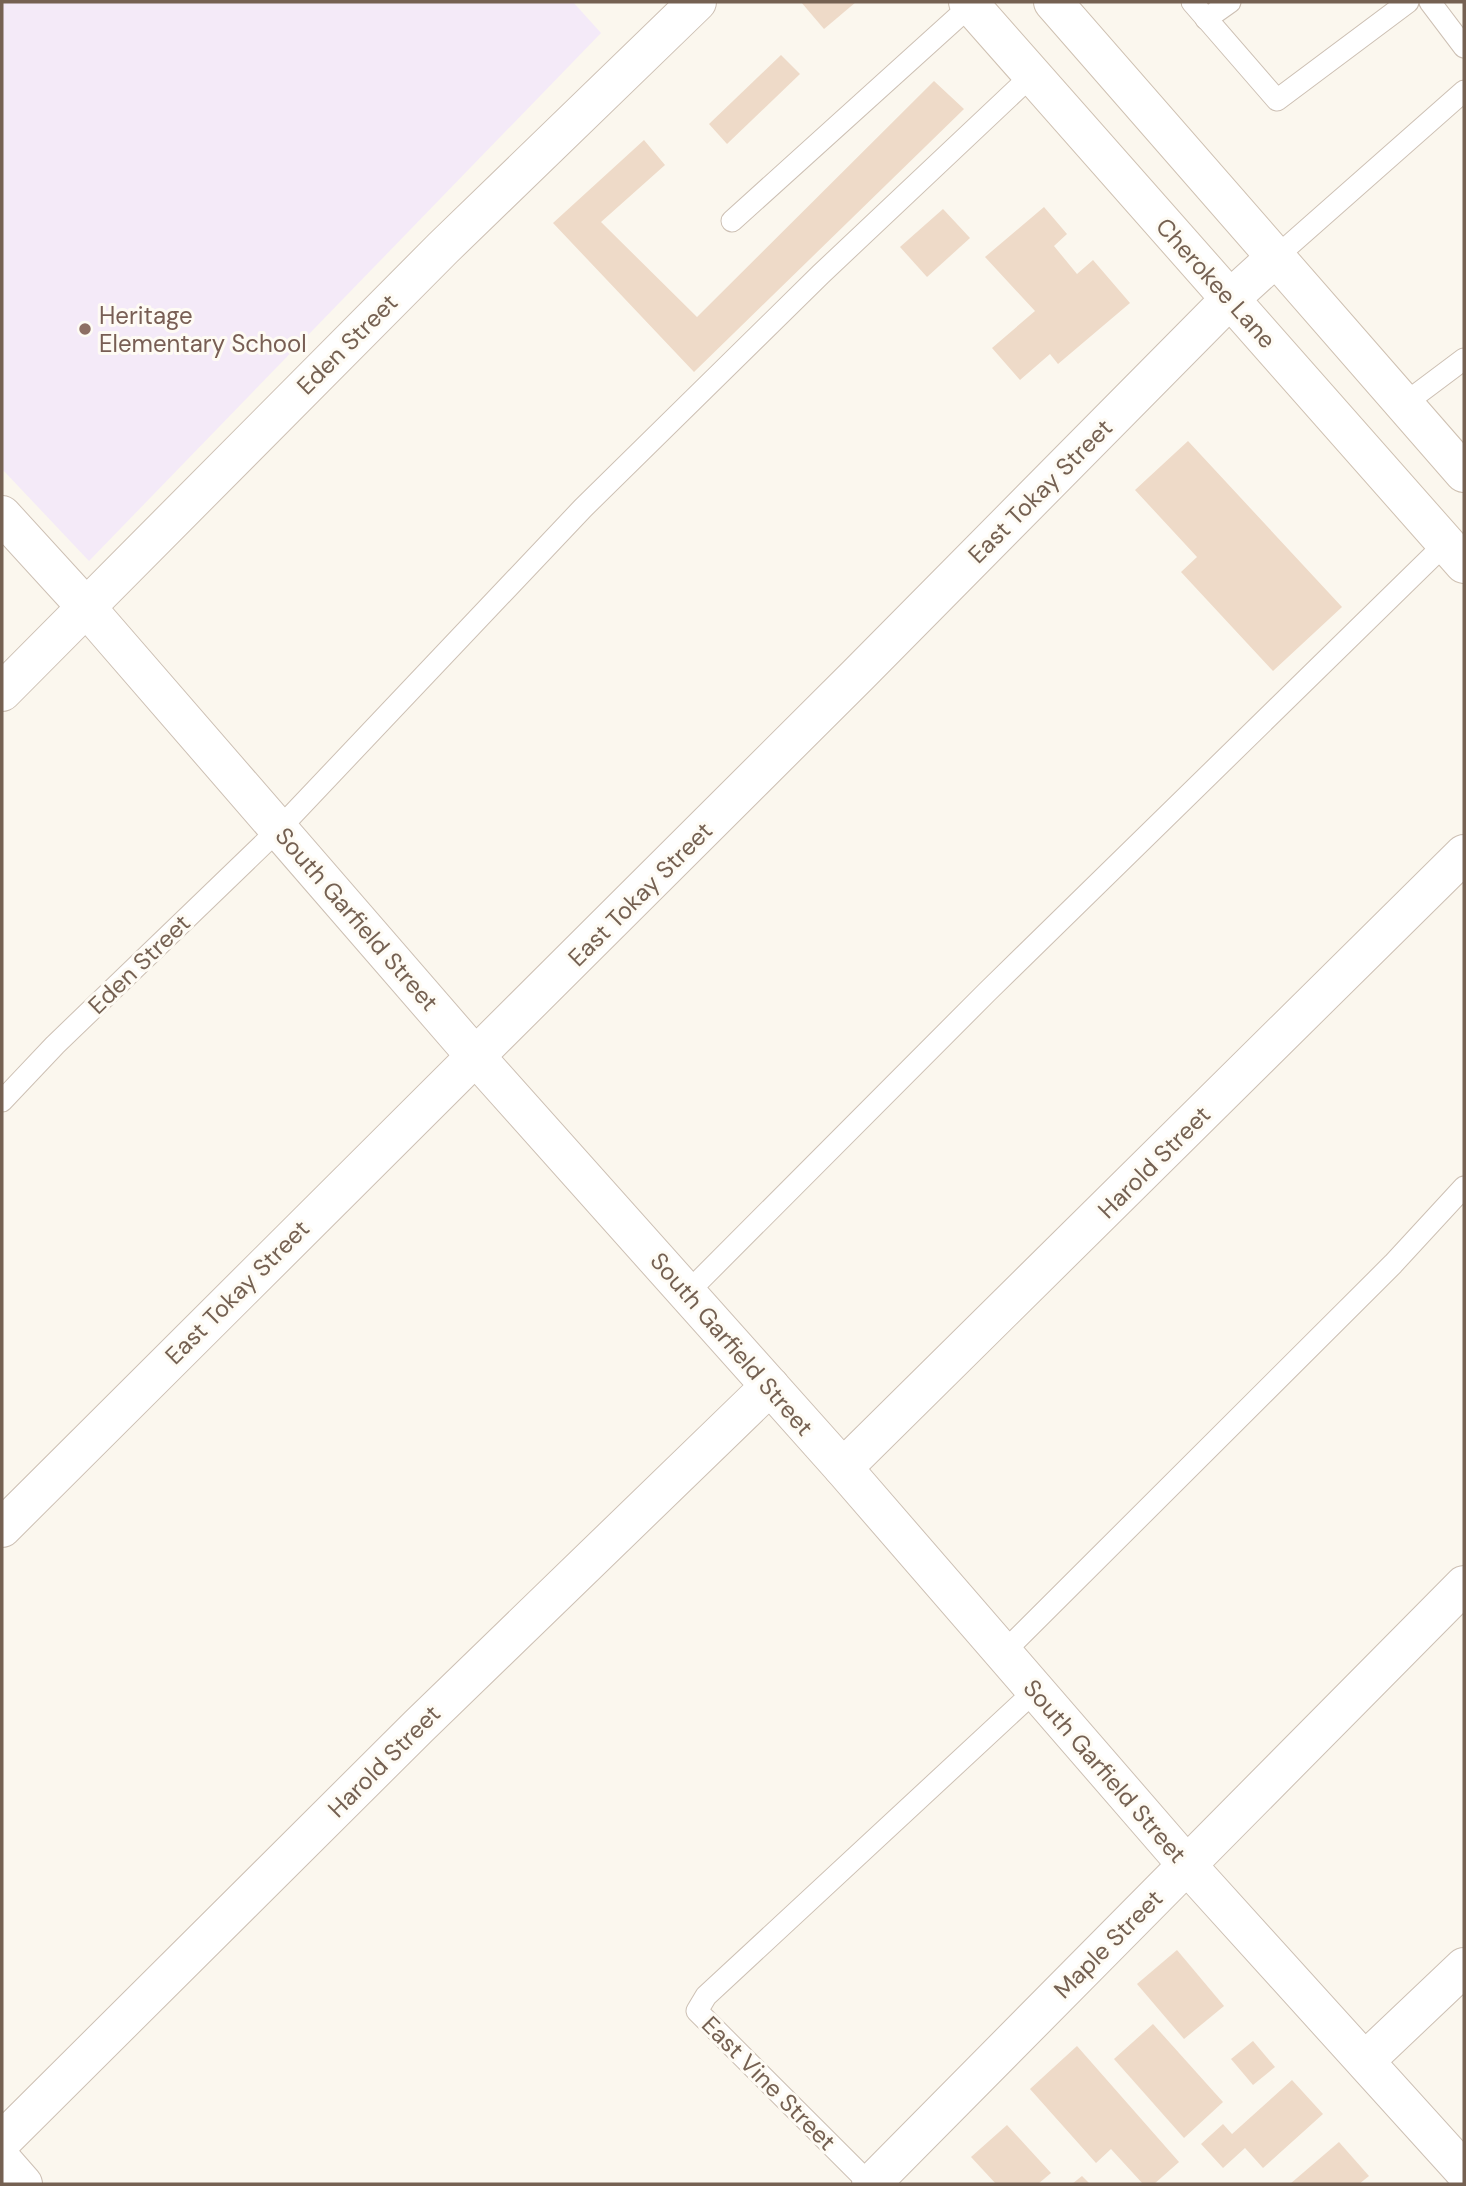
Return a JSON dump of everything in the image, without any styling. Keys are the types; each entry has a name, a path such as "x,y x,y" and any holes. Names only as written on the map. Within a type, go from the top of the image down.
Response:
{"street":[{"name":"Eden Street","path":"2,692 443,248 697,2"},
{"path":"1053,2 1464,473"},
{"name":"Cherokee Lane","path":"969,4 1455,554"},
{"name":"East Tokay Street","path":"2,1528 325,1204 476,1057 1231,298 1276,257"},
{"name":"South Garfield Street","path":"2,515 86,607 476,1057 843,1468 1186,1864 1464,2171"},
{"name":"Harold Street","path":"843,1468 1464,854"},
{"name":"Harold Street","path":"2,2141 419,1726 770,1386"},
{"name":"Maple Street","path":"871,2184 1464,1585"},
{"path":"1366,2060 1464,1967"},
{"path":"2,2160 23,2184"}],"lane":[{"path":"1192,2 1277,100 1408,2"},
{"path":"1206,19 1230,2"},
{"path":"1430,2 1464,47"},
{"path":"732,221 969,4"},
{"name":"Eden Street","path":"2,1101 55,1045 278,830 583,508 821,274 1031,76"},
{"path":"1276,257 1464,91"},
{"path":"1404,404 1464,359"},
{"path":"688,1292 986,992 1455,554"},
{"path":"1003,1653 1393,1264 1464,1187"},
{"name":"East Vine Street","path":"871,2184 697,2011 706,1996 1036,1690"}],"shaded area":[{"path":"2,2 573,2 601,33 89,561 2,469"}],"building":[{"path":"801,2 856,2 824,29"},
{"path":"781,55 800,74 727,144 709,124"},
{"path":"934,81 964,109 694,372 553,223 644,140 665,165 601,222 697,317"},
{"path":"1044,207 1067,234 1054,246 1077,274 1093,260 1130,303 1058,364 1050,354 1020,380 992,348 1035,311 985,257"},
{"path":"943,209 970,238 927,277 900,247"},
{"path":"1188,441 1342,607 1273,671 1181,572 1197,557 1135,490"},
{"path":"1177,1950 1224,2006 1184,2039 1137,1984"},
{"path":"1153,2024 1223,2102 1184,2138 1114,2059"},
{"path":"1253,2041 1275,2067 1253,2085 1231,2059"},
{"path":"1077,2046 1179,2162 1154,2184 1143,2184 1111,2149 1096,2163 1030,2089"},
{"path":"1292,2080 1323,2114 1263,2168 1245,2148 1223,2168 1201,2144 1223,2124 1232,2134"},
{"path":"1007,2125 1051,2173 1038,2184 996,2184 971,2157"},
{"path":"1339,2142 1369,2176 1359,2184 1290,2184"},
{"path":"1082,2176 1090,2184 1072,2184"}],"place":[{"name":"Heritage Elementary School","path":"85,329"}]}
